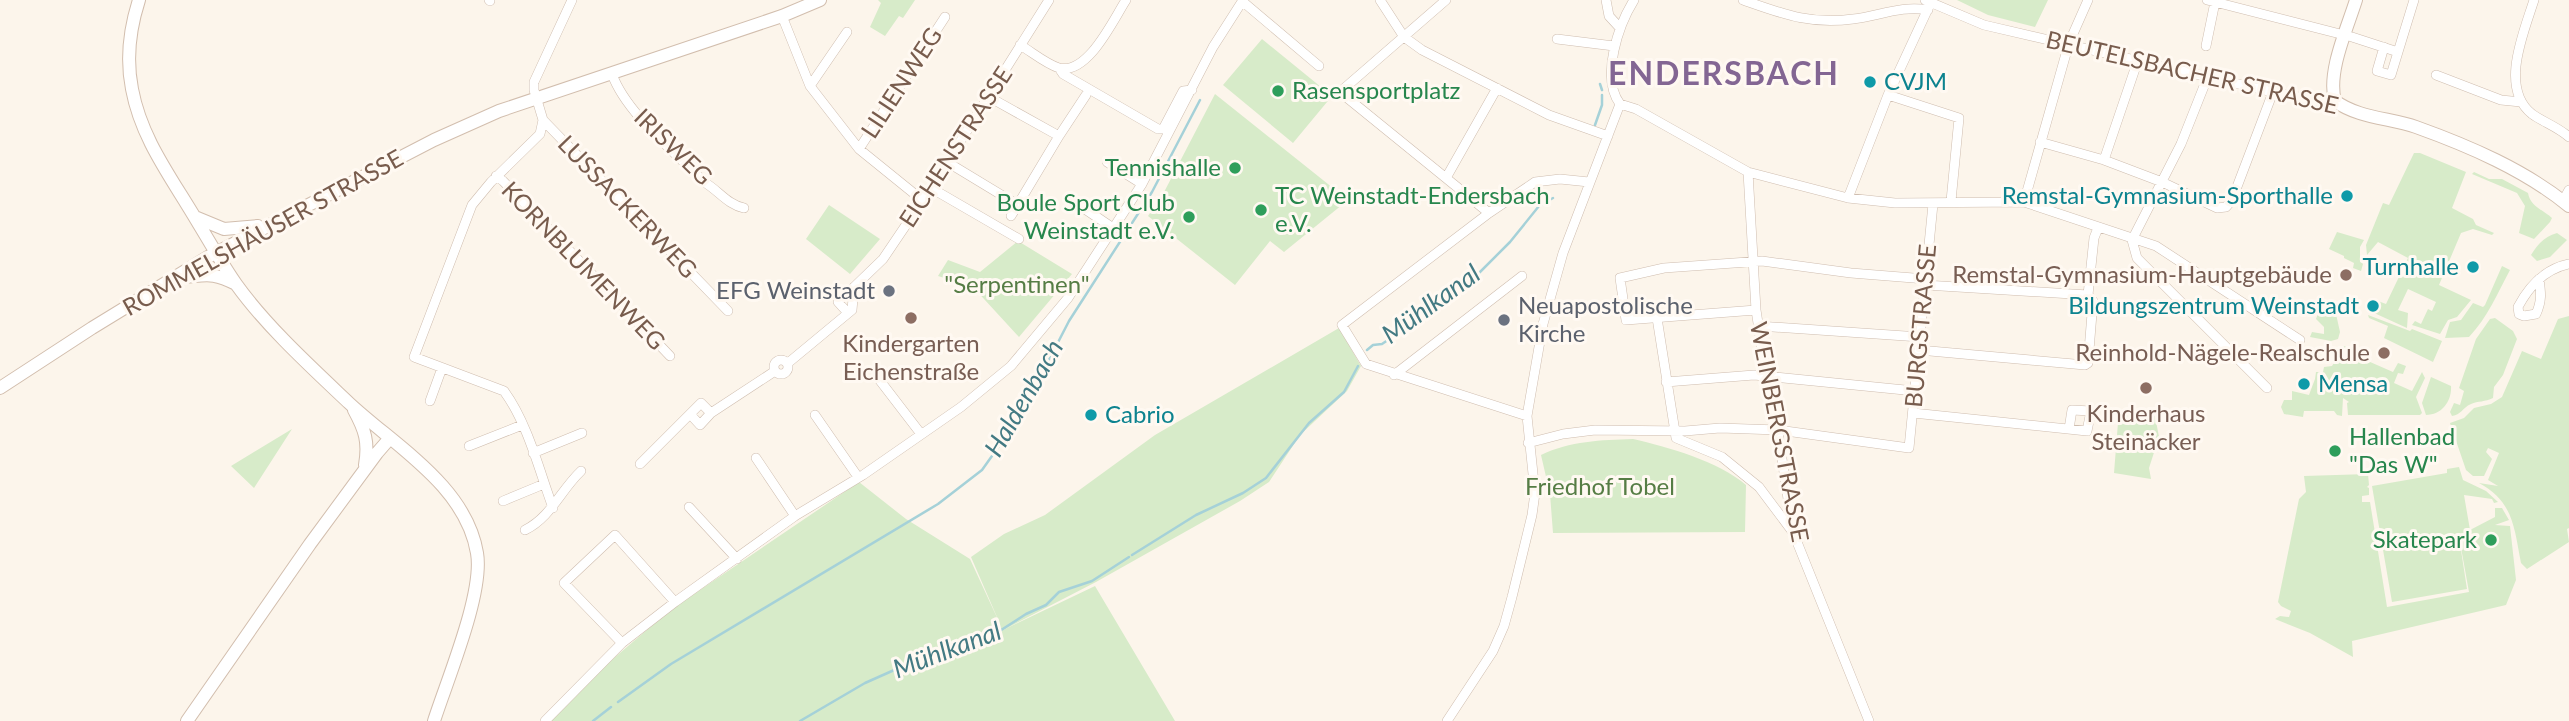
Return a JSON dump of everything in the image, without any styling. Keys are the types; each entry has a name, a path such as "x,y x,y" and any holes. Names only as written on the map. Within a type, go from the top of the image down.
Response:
{"main road":[{"path":"139,0 130,38 131,88 150,144 195,217 237,284 257,310 350,404 430,475 457,505 473,536 479,565 474,598 434,721"},
{"name":"ROMMELSHÄUSER STRASSE","path":"0,388 173,277 434,140 499,111 782,16 820,0"},
{"path":"2339,104 2332,88 2333,81 2356,0"},
{"name":"BEUTELSBACHER STRASSE","path":"2339,104 2413,126 2461,145 2567,199"},
{"path":"195,217 224,229 234,230 270,224"},
{"path":"173,277 207,274 223,277 237,284"},
{"path":"350,404 366,433 368,451 364,472"},
{"path":"187,721 390,438"}],"street":[{"path":"536,98 534,82 572,0"},
{"name":"EICHENSTRASSE","path":"848,313 838,302 883,259 1049,0"},
{"path":"1059,68 1078,65 1090,56 1126,0"},
{"path":"1380,0 1404,37 1422,50 1549,114 1608,136"},
{"path":"1446,0 1340,92 1489,213"},
{"path":"1606,0 1609,16 1620,27"},
{"path":"1634,0 1614,46 1614,91 1620,103 1636,109 1748,172 1848,198 1933,204 1951,201 2024,202 2156,246 2300,340"},
{"path":"1743,0 1808,21 1853,19 1929,3"},
{"path":"2024,202 2069,43 2088,0"},
{"path":"2384,47 2377,71 2391,75 2414,0"},
{"path":"2534,0 2515,76 2516,90 2530,113 2569,136"},
{"path":"545,721 622,643 675,602 795,516 961,407 1011,366 1069,298 1142,184 1213,47 1242,1 1319,66"},
{"path":"2206,46 2215,1 2345,35 2398,52"},
{"path":"1848,198 1888,95 1929,3"},
{"name":"BEUTELSBACHER STRASSE","path":"1929,3 1984,25 2273,92 2339,104"},
{"path":"782,16 810,86 859,149 922,201"},
{"name":"LILIENWEG","path":"859,149 945,17"},
{"path":"810,86 847,32"},
{"path":"1557,39 1614,46"},
{"path":"1020,45 1059,68 1063,74 1158,129 1163,129 1183,91 1192,90"},
{"path":"2104,160 2138,60"},
{"name":"IRISWEG","path":"612,74 629,105 704,183 715,188 735,206 744,208"},
{"path":"2436,75 2501,100 2521,102"},
{"path":"2208,76 2181,144 2132,240 2137,258 2267,388"},
{"path":"1446,178 1497,88"},
{"path":"2040,142 2104,160 2217,208 2226,207 2273,92"},
{"path":"1012,216 1086,95"},
{"path":"1888,95 1959,118 1951,201"},
{"path":"989,97 1059,136"},
{"name":"LUSSACKERWEG","path":"536,98 543,120 728,311"},
{"path":"1447,721 1493,651 1504,626 1532,515 1535,493 1527,416 1548,304 1563,253 1620,103"},
{"path":"543,120 540,134 496,176 467,215 414,357 504,391 522,425 553,508"},
{"path":"947,162 1018,205"},
{"path":"1107,162 1142,184"},
{"name":"WEINBERGSTRASSE","path":"1748,172 1756,310 1793,532 1869,721"},
{"name":"KORNBLUMENWEG","path":"496,176 670,356"},
{"path":"1527,416 1366,364 1342,325 1535,181 1560,179 1589,183"},
{"path":"931,188 1019,239"},
{"path":"1076,203 1113,229"},
{"name":"BURGSTRASSE","path":"1778,430 1909,448 1933,204"},
{"path":"2088,295 2094,238 2098,228"},
{"path":"1756,310 1626,320 1620,278 1664,268 1753,261 1925,282 2088,295 2093,301 2088,363 2085,365 1919,349"},
{"path":"2539,279 2550,270 2569,264"},
{"path":"1394,374 1522,276"},
{"path":"690,414 700,425 711,414 775,371 785,373 789,367 788,363 852,310 854,287"},
{"path":"1657,318 1676,438 1722,457 1759,487 1793,532"},
{"path":"1758,326 1920,337"},
{"path":"430,401 442,368"},
{"path":"1666,382 1754,374 1915,391"},
{"path":"878,377 921,435"},
{"path":"640,464 701,404 711,414"},
{"path":"1913,413 2069,429"},
{"path":"815,415 858,477"},
{"path":"469,446 522,425"},
{"path":"1528,443 1563,434 1595,430 1778,430"},
{"path":"533,453 582,433"},
{"path":"756,458 795,516"},
{"path":"525,530 553,508 581,471"},
{"path":"503,501 544,484"},
{"path":"689,507 737,559"},
{"path":"622,643 564,583 615,535 675,602"}],"green space":[{"path":"878,0 915,0 903,18 899,16 885,36 870,27 881,3"},
{"path":"1957,0 2048,0 2035,27 1988,15"},
{"name":"Rasensportplatz","path":"1262,39 1332,96 1293,143 1223,85"},
{"name":"TC Weinstadt-Endersbach e.V.","path":"1215,94 1348,200 1284,252 1270,241 1235,285 1148,216 1162,196"},
{"path":"2414,153 2466,172 2452,208 2473,219 2476,225 2494,233 2492,235 2473,229 2461,233 2439,285 2471,300 2457,317 2448,320 2440,334 2412,325 2415,321 2421,324 2428,309 2432,311 2436,302 2408,289 2398,310 2408,313 2407,328 2372,312 2378,301 2386,304 2408,258 2378,242 2367,255 2366,245 2383,203 2389,205"},
{"path":"2474,172 2489,179 2502,179 2528,193 2534,205 2552,218 2550,222 2534,239 2519,233 2525,206 2517,193 2472,174"},
{"path":"829,205 880,239 850,274 806,239"},
{"path":"2337,232 2364,240 2360,247 2360,261 2363,264 2361,271 2353,268 2354,263 2344,256 2329,249"},
{"path":"2557,233 2567,240 2550,257 2537,261 2531,255 2545,238"},
{"name":"\"Serpentinen\"","path":"1018,241 1072,274 1019,337 973,287 938,276 948,260 980,272"},
{"path":"2502,266 2510,270 2476,329 2469,337 2445,338 2450,322 2461,320 2473,303 2483,307 2485,305"},
{"path":"2320,308 2336,314 2340,332 2338,339 2331,341 2310,337 2312,332 2324,334 2324,327 2316,319"},
{"path":"2368,315 2442,341 2433,362 2384,338 2388,326 2369,318"},
{"path":"2569,316 2569,542 2527,569 2521,563 2514,527 2506,507 2491,490 2479,483 2498,486 2488,480 2499,453 2488,448 2486,452 2492,459 2484,476 2473,476 2466,470 2450,423 2464,418 2474,408 2491,404 2502,397 2522,351 2541,359 2558,319"},
{"path":"2495,318 2513,331 2517,339 2503,375 2494,387 2493,398 2471,404 2452,416 2450,412 2454,403 2460,405 2464,391 2459,388 2476,339 2490,319"},
{"path":"1339,328 1361,366 1347,391 1300,435 1269,482 1096,582 1003,630 1095,586 1175,721 548,721 593,676 669,611 859,482 906,519 970,559 1000,624 971,557 1004,534 1045,515 1155,435"},
{"path":"2344,346 2363,354 2361,358 2393,372 2398,363 2406,366 2403,374 2398,373 2394,383 2412,391 2422,372 2425,378 2416,397 2422,413 2348,415 2349,402 2343,398 2342,416 2334,411 2304,411 2303,417 2284,414 2281,407 2284,400 2292,400 2292,391 2309,395 2316,372 2323,372 2324,367 2332,366"},
{"path":"2431,377 2451,386 2451,392 2448,402 2441,410 2426,415 2422,403"},
{"path":"2119,410 2143,411 2155,416 2159,437 2149,468 2151,479 2114,473"},
{"path":"292,429 254,488 231,466"},
{"name":"Friedhof Tobel","path":"1633,439 1707,462 1735,476 1746,485 1745,532 1553,533 1550,494 1541,455 1574,444"},
{"path":"2459,467 2463,480 2486,491 2498,502 2464,495 2470,530 2495,517 2495,508 2502,508 2509,520 2495,525 2510,526 2516,580 2506,605 2352,641 2353,657 2310,633 2275,619 2280,616 2289,617 2291,611 2278,602 2299,499 2306,492 2304,476 2368,474 2369,495 2362,496 2362,502 2370,502 2387,607 2469,592 2458,531 2467,589 2392,602 2372,486 2447,473 2447,469"}],"waterway":[{"path":"1600,84 1602,90"},
{"path":"1595,125 1602,105 1602,95"},
{"name":"Haldenbach","path":"618,702 671,664 938,504 982,470 1019,418 1069,321 1152,192 1200,100"},
{"name":"Mühlkanal","path":"1367,350 1373,345 1382,344 1435,308 1478,274 1510,242 1539,206 1553,198"},
{"name":"Mühlkanal","path":"1132,555 1196,515 1243,493 1266,478 1309,423 1344,392 1358,366"},
{"name":"Mühlkanal","path":"800,721 865,683 937,651 963,649 984,641 1026,614 1046,605 1059,592 1092,581 1129,557"},
{"name":"Haldenbach","path":"593,721 611,707"}],"place":[{"name":"CVJM","path":"1870,82"},
{"name":"Rasensportplatz","path":"1278,91"},
{"name":"Tennishalle","path":"1235,168"},
{"name":"Remstal-Gymnasium-Sporthalle","path":"2347,196"},
{"name":"TC Weinstadt-Endersbach e.V.","path":"1261,210"},
{"name":"Boule Sport Club Weinstadt e.V.","path":"1189,217"},
{"name":"Turnhalle","path":"2473,267"},
{"name":"Remstal-Gymnasium-Hauptgebäude","path":"2346,275"},
{"name":"EFG Weinstadt","path":"889,291"},
{"name":"Bildungszentrum Weinstadt","path":"2373,306"},
{"name":"Kindergarten Eichenstraße","path":"911,318"},
{"name":"Neuapostolische Kirche","path":"1504,320"},
{"name":"Reinhold-Nägele-Realschule","path":"2384,353"},
{"name":"Mensa","path":"2304,384"},
{"name":"Kinderhaus Steinäcker","path":"2146,388"},
{"name":"Cabrio","path":"1091,415"},
{"name":"Hallenbad \"Das W\"","path":"2335,451"},
{"name":"Skatepark","path":"2491,540"}],"district":[{"name":"ENDERSBACH","path":"1724,74"}]}
